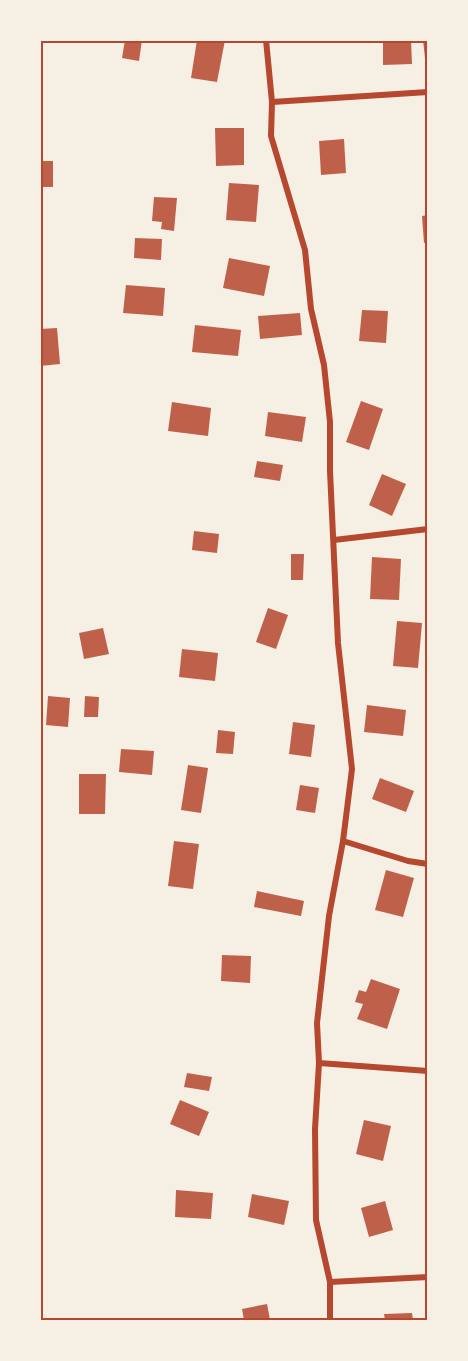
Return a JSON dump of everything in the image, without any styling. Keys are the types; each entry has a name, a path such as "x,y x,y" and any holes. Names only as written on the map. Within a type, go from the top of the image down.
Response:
{"street":[{"path":"266,40 272,102 272,136 305,250 311,309 324,365 330,422 338,644 352,769 343,841 329,916 317,1023 319,1063 315,1129 316,1221 330,1282 330,1320"},
{"path":"272,102 428,92"},
{"path":"334,540 428,529"},
{"path":"343,841 408,861 428,864"},
{"path":"319,1063 428,1071"},
{"path":"330,1282 428,1277"}],"building":[{"path":"125,40 142,40 139,61 122,58"},
{"path":"197,40 225,40 217,82 191,78"},
{"path":"383,40 411,40 412,64 383,65"},
{"path":"423,40 428,40 428,58 425,58"},
{"path":"215,128 244,128 244,165 216,166"},
{"path":"344,139 346,173 321,175 319,141"},
{"path":"40,161 53,161 53,187 40,187"},
{"path":"229,183 259,185 256,222 226,220"},
{"path":"154,197 177,198 174,231 161,229 162,222 152,221"},
{"path":"428,215 428,242 424,243 422,216"},
{"path":"135,238 162,239 161,260 134,258"},
{"path":"229,258 270,266 264,296 223,288"},
{"path":"126,285 165,288 163,316 123,313"},
{"path":"362,310 388,311 386,343 359,341"},
{"path":"300,313 302,335 260,339 258,316"},
{"path":"195,325 241,330 238,356 192,352"},
{"path":"57,328 60,364 40,366 40,329"},
{"path":"361,401 383,409 369,450 346,442"},
{"path":"172,402 211,408 208,436 168,431"},
{"path":"268,412 306,417 302,442 265,436"},
{"path":"257,461 283,465 280,481 254,477"},
{"path":"382,474 406,484 392,516 369,505"},
{"path":"194,531 219,534 217,553 192,550"},
{"path":"291,554 304,554 303,580 291,580"},
{"path":"372,557 401,559 399,600 370,599"},
{"path":"268,608 288,615 276,649 256,642"},
{"path":"397,621 422,623 418,668 393,666"},
{"path":"103,628 109,654 84,659 79,633"},
{"path":"182,649 218,653 215,681 179,677"},
{"path":"48,696 70,698 68,727 46,725"},
{"path":"85,696 99,697 98,717 84,717"},
{"path":"367,705 406,710 403,736 364,732"},
{"path":"293,722 315,725 311,757 289,754"},
{"path":"218,730 235,732 233,754 216,753"},
{"path":"121,749 154,751 152,775 119,772"},
{"path":"188,765 208,768 201,813 181,810"},
{"path":"79,774 106,774 105,814 79,814"},
{"path":"380,778 414,791 406,812 372,799"},
{"path":"300,785 319,788 315,813 296,810"},
{"path":"174,841 199,844 193,889 168,886"},
{"path":"386,870 414,878 403,917 375,910"},
{"path":"257,891 304,901 301,916 254,907"},
{"path":"222,955 251,956 250,983 221,981"},
{"path":"371,979 400,989 387,1029 357,1019 363,1004 355,1002 359,990 366,992"},
{"path":"187,1073 212,1077 209,1091 184,1087"},
{"path":"180,1100 209,1112 199,1136 170,1124"},
{"path":"364,1120 391,1126 383,1161 356,1154"},
{"path":"176,1190 213,1193 211,1219 175,1217"},
{"path":"252,1194 289,1201 284,1225 248,1217"},
{"path":"385,1201 393,1230 369,1237 361,1208"},
{"path":"267,1304 270,1320 244,1320 242,1309"},
{"path":"412,1313 413,1320 385,1320 384,1314"}]}
